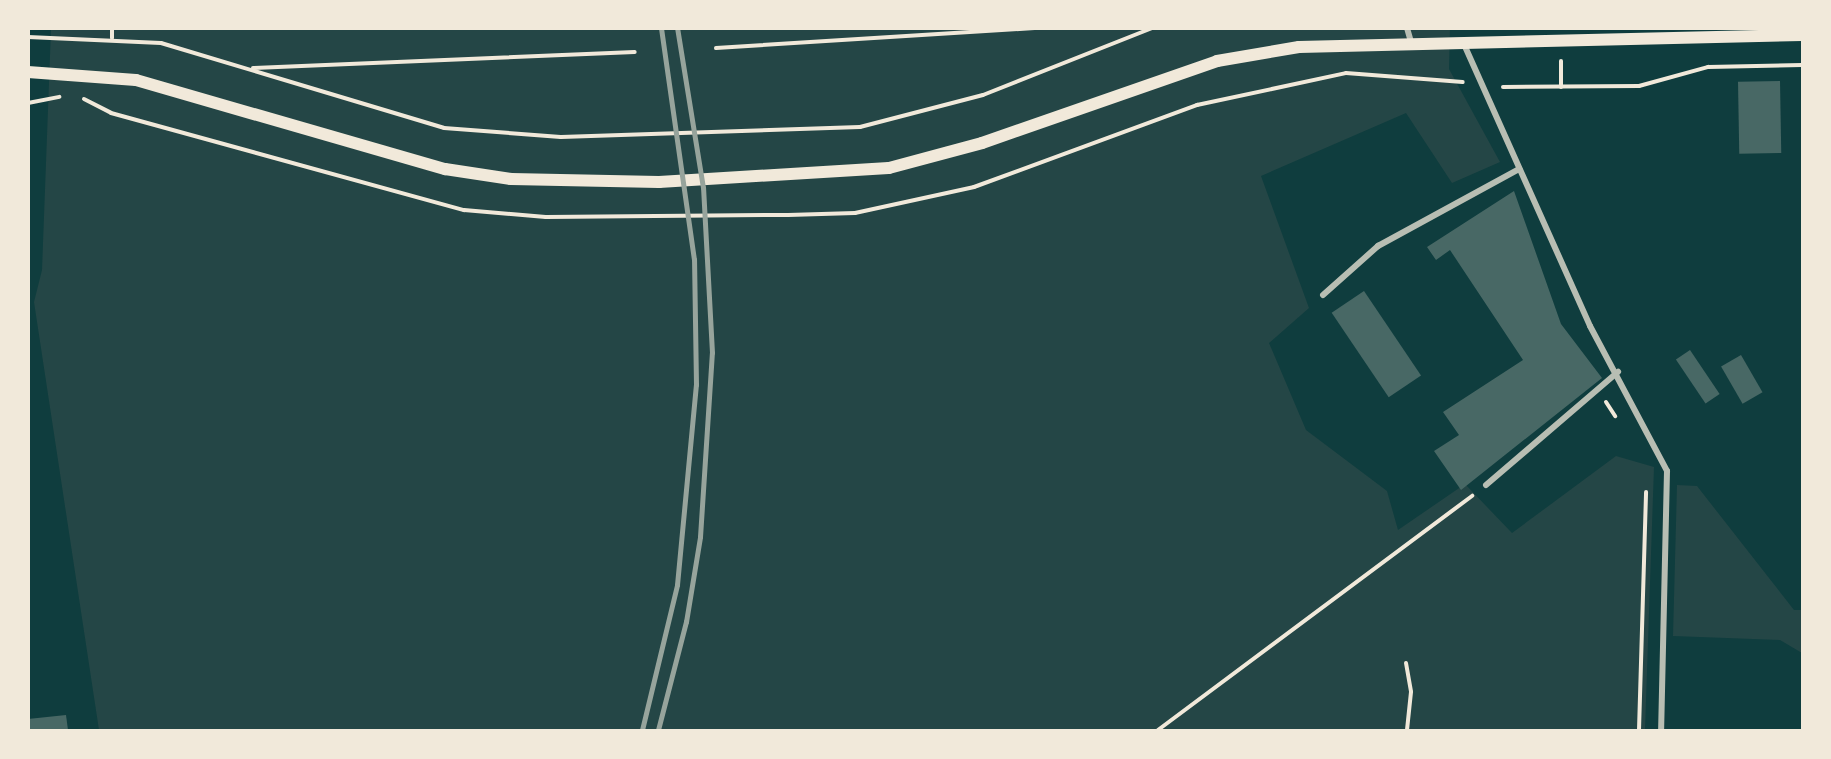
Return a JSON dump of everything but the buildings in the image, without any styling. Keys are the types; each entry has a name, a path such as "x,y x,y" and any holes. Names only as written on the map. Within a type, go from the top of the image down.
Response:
{"main road":[{"path":"28,72 136,80 445,169 511,179 659,182 889,168 982,143 1217,61 1299,47 1461,39 1803,35"}],"street":[{"path":"1407,28 1411,42"},
{"path":"1461,39 1590,326 1618,372 1667,471 1661,730"},
{"path":"1323,295 1378,246 1520,169"},
{"path":"1486,485 1618,372"}],"path":[{"path":"112,28 112,38"},
{"path":"716,48 1038,28"},
{"path":"28,37 112,38 161,43 248,68 381,113 502,135 802,132 922,114 1037,76 1152,28"},
{"path":"248,68 636,52"},
{"path":"28,103 68,97"},
{"path":"77,98 85,99"},
{"path":"1600,388 1619,421"},
{"path":"1158,730 1486,485"},
{"path":"1639,730 1646,488"},
{"path":"1406,663 1411,692 1407,730"}],"shaded area":[{"path":"51,29 1450,29 1449,69 1500,162 1452,183 1406,113 1261,176 1309,308 1269,343 1306,430 1387,491 1398,530 1465,484 1512,533 1616,456 1654,467 1645,730 99,730 34,302 42,270"},
{"path":"1677,485 1697,486 1794,610 1802,610 1802,653 1780,640 1673,636"}],"railway":[{"path":"642,730 677,585 696,385 694,260 661,28"},
{"path":"658,730 686,622 700,537 712,353 703,188 677,28"}]}
